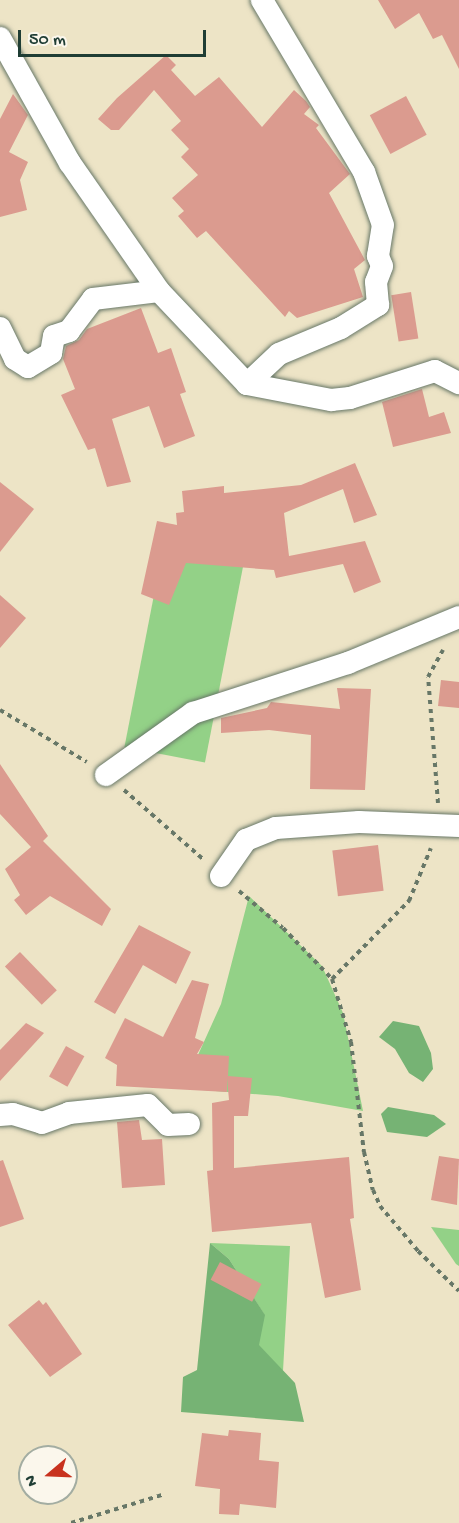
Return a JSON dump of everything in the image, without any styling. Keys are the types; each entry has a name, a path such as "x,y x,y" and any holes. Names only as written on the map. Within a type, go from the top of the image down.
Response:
{"street":[{"path":"247,384 279,354 341,328 378,305 376,282 382,266 378,256 382,225 364,172 262,0"},
{"path":"0,38 70,163 159,291 247,384 331,400 350,398 435,371 459,382"},
{"path":"0,328 15,359 28,367 51,353 54,336 69,332 93,299 159,291"},
{"path":"106,775 193,713 348,663 459,617"},
{"path":"221,876 246,840 276,828 358,822 459,826"},
{"path":"0,1115 13,1114 42,1123 69,1113 148,1105 168,1125 189,1124"}],"path":[{"path":"0,710 106,775 283,928 332,979 345,1011 351,1042 364,1152 373,1190 380,1206 418,1251 459,1291"},
{"path":"71,1523 165,1494"}],"green space":[{"path":"167,528 247,544 205,763 124,747"},
{"path":"249,896 322,966 343,1013 363,1111 278,1096 190,1089 198,1055 221,1004"},
{"path":"393,1021 419,1026 431,1053 433,1069 423,1082 409,1073 395,1049 379,1037"},
{"path":"388,1107 434,1115 446,1124 427,1137 387,1132 381,1114"},
{"path":"431,1227 459,1230 459,1266 456,1264"},
{"path":"210,1243 290,1246 283,1371 258,1345 264,1314 229,1259"},
{"path":"210,1243 229,1259 265,1315 259,1345 295,1383 304,1422 181,1412 183,1377 197,1370"}],"building":[{"path":"378,0 459,0 459,69 442,35 433,39 419,13 395,29"},
{"path":"166,55 176,65 171,70 195,96 219,77 262,127 294,90 306,101 310,107 304,114 319,125 316,128 350,174 329,193 365,260 354,269 363,297 297,318 289,311 285,317 206,231 197,238 178,216 184,211 172,198 198,175 181,157 189,149 171,130 181,121 154,90 119,130 111,130 98,119 117,98"},
{"path":"13,94 28,115 9,152 28,162 20,180 27,210 0,217 0,119"},
{"path":"406,96 427,135 390,154 370,115"},
{"path":"411,292 418,338 399,342 391,295"},
{"path":"141,308 158,353 171,348 186,392 180,394 195,436 164,448 149,406 112,419 131,482 107,487 95,448 88,450 61,395 75,389 63,359 66,346 79,340 87,329"},
{"path":"422,389 429,417 444,412 451,433 393,447 382,402"},
{"path":"355,463 377,515 354,523 343,489 284,513 289,556 365,541 381,582 354,593 343,564 276,578 274,570 186,563 169,605 141,594 157,521 177,525 176,513 184,512 182,491 224,486 224,493 301,485"},
{"path":"0,482 34,509 0,552"},
{"path":"0,595 26,618 0,648"},
{"path":"441,680 459,682 459,708 438,706"},
{"path":"337,688 371,689 365,790 310,789 311,735 269,730 221,733 221,718 267,708 271,702 340,709"},
{"path":"0,764 48,836 43,841 111,909 102,926 50,896 26,915 14,900 20,895 5,869 31,847 0,814"},
{"path":"378,845 384,891 338,896 332,851"},
{"path":"139,925 191,952 176,984 143,965 115,1014 94,1002"},
{"path":"20,952 57,990 42,1005 5,967"},
{"path":"192,980 209,984 195,1038 204,1042 197,1054 229,1056 228,1076 252,1078 248,1116 234,1116 234,1168 349,1157 354,1218 350,1219 361,1290 325,1298 311,1223 212,1232 207,1171 213,1170 212,1103 229,1100 227,1078 227,1092 116,1086 117,1065 105,1058 125,1018 163,1037"},
{"path":"26,1023 44,1033 0,1081 0,1050"},
{"path":"66,1046 84,1056 67,1087 49,1077"},
{"path":"139,1120 142,1140 162,1139 165,1185 122,1188 117,1122"},
{"path":"439,1156 459,1159 457,1205 431,1200"},
{"path":"3,1160 24,1219 0,1227 0,1161"},
{"path":"220,1262 261,1284 252,1302 211,1280"},
{"path":"39,1300 43,1305 46,1302 82,1354 50,1377 8,1325"},
{"path":"229,1430 261,1433 259,1460 279,1462 276,1508 240,1504 239,1515 219,1514 220,1489 195,1486 202,1433 228,1436"}]}
